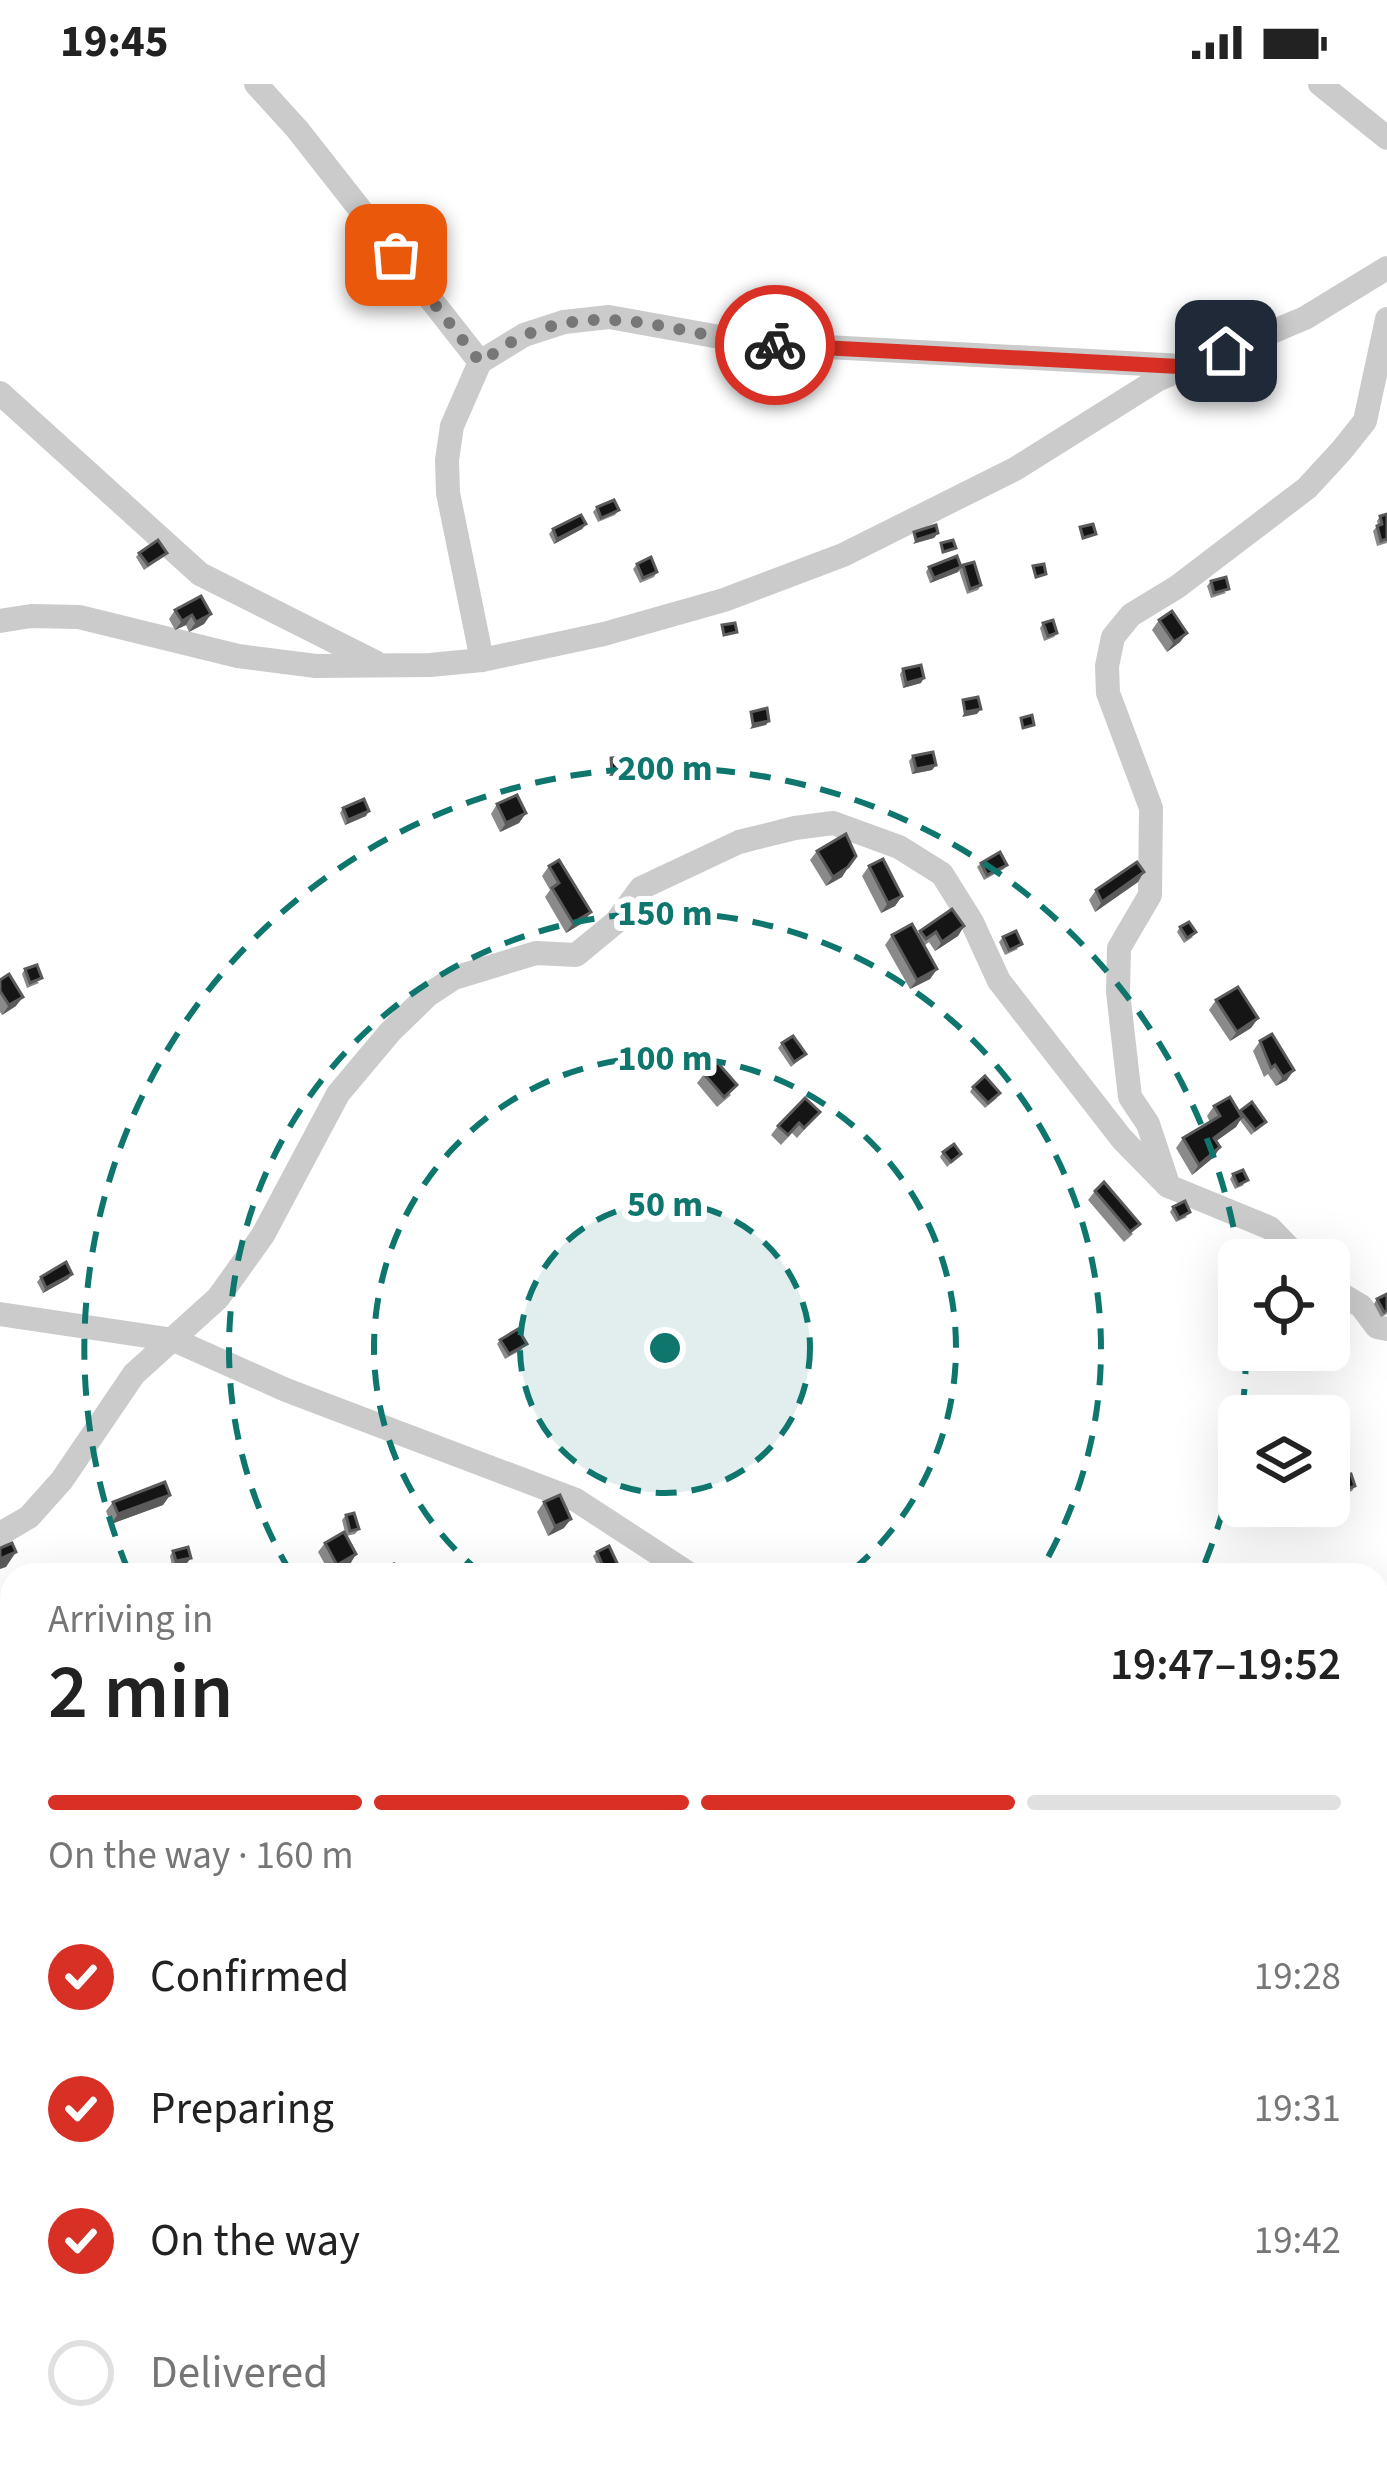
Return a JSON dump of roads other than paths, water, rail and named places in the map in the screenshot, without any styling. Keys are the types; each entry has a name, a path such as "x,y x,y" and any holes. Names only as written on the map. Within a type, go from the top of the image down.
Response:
{"street":[{"path":"256,84 298,129 480,362"},
{"path":"1320,84 1387,138"},
{"path":"0,621 79,617 238,656 316,666 482,660 604,634 724,600 843,555 1015,469 1157,380 1305,318 1387,268"},
{"path":"482,660 448,493 447,460 452,426 480,362 524,335 564,322 609,317 753,344 1188,367"},
{"path":"1168,1186 1148,1124 1130,1097 1118,992 1119,948 1150,896 1151,808 1108,693 1106,666 1113,637 1132,615 1177,587 1307,488 1342,450 1365,421 1387,320"},
{"path":"0,393 200,574 383,665"},
{"path":"0,1534 29,1517 62,1480 134,1374 218,1298 263,1235 338,1094 390,1031 428,995 454,978 536,953 576,955 616,922 641,888 709,853 795,828 833,824 899,848 942,874 972,922 999,981 1122,1139 1168,1186 1270,1228 1281,1239"},
{"path":"1350,1299 1377,1327 1387,1329"},
{"path":"0,1314 174,1340 286,1390 576,1500 673,1563"}]}
